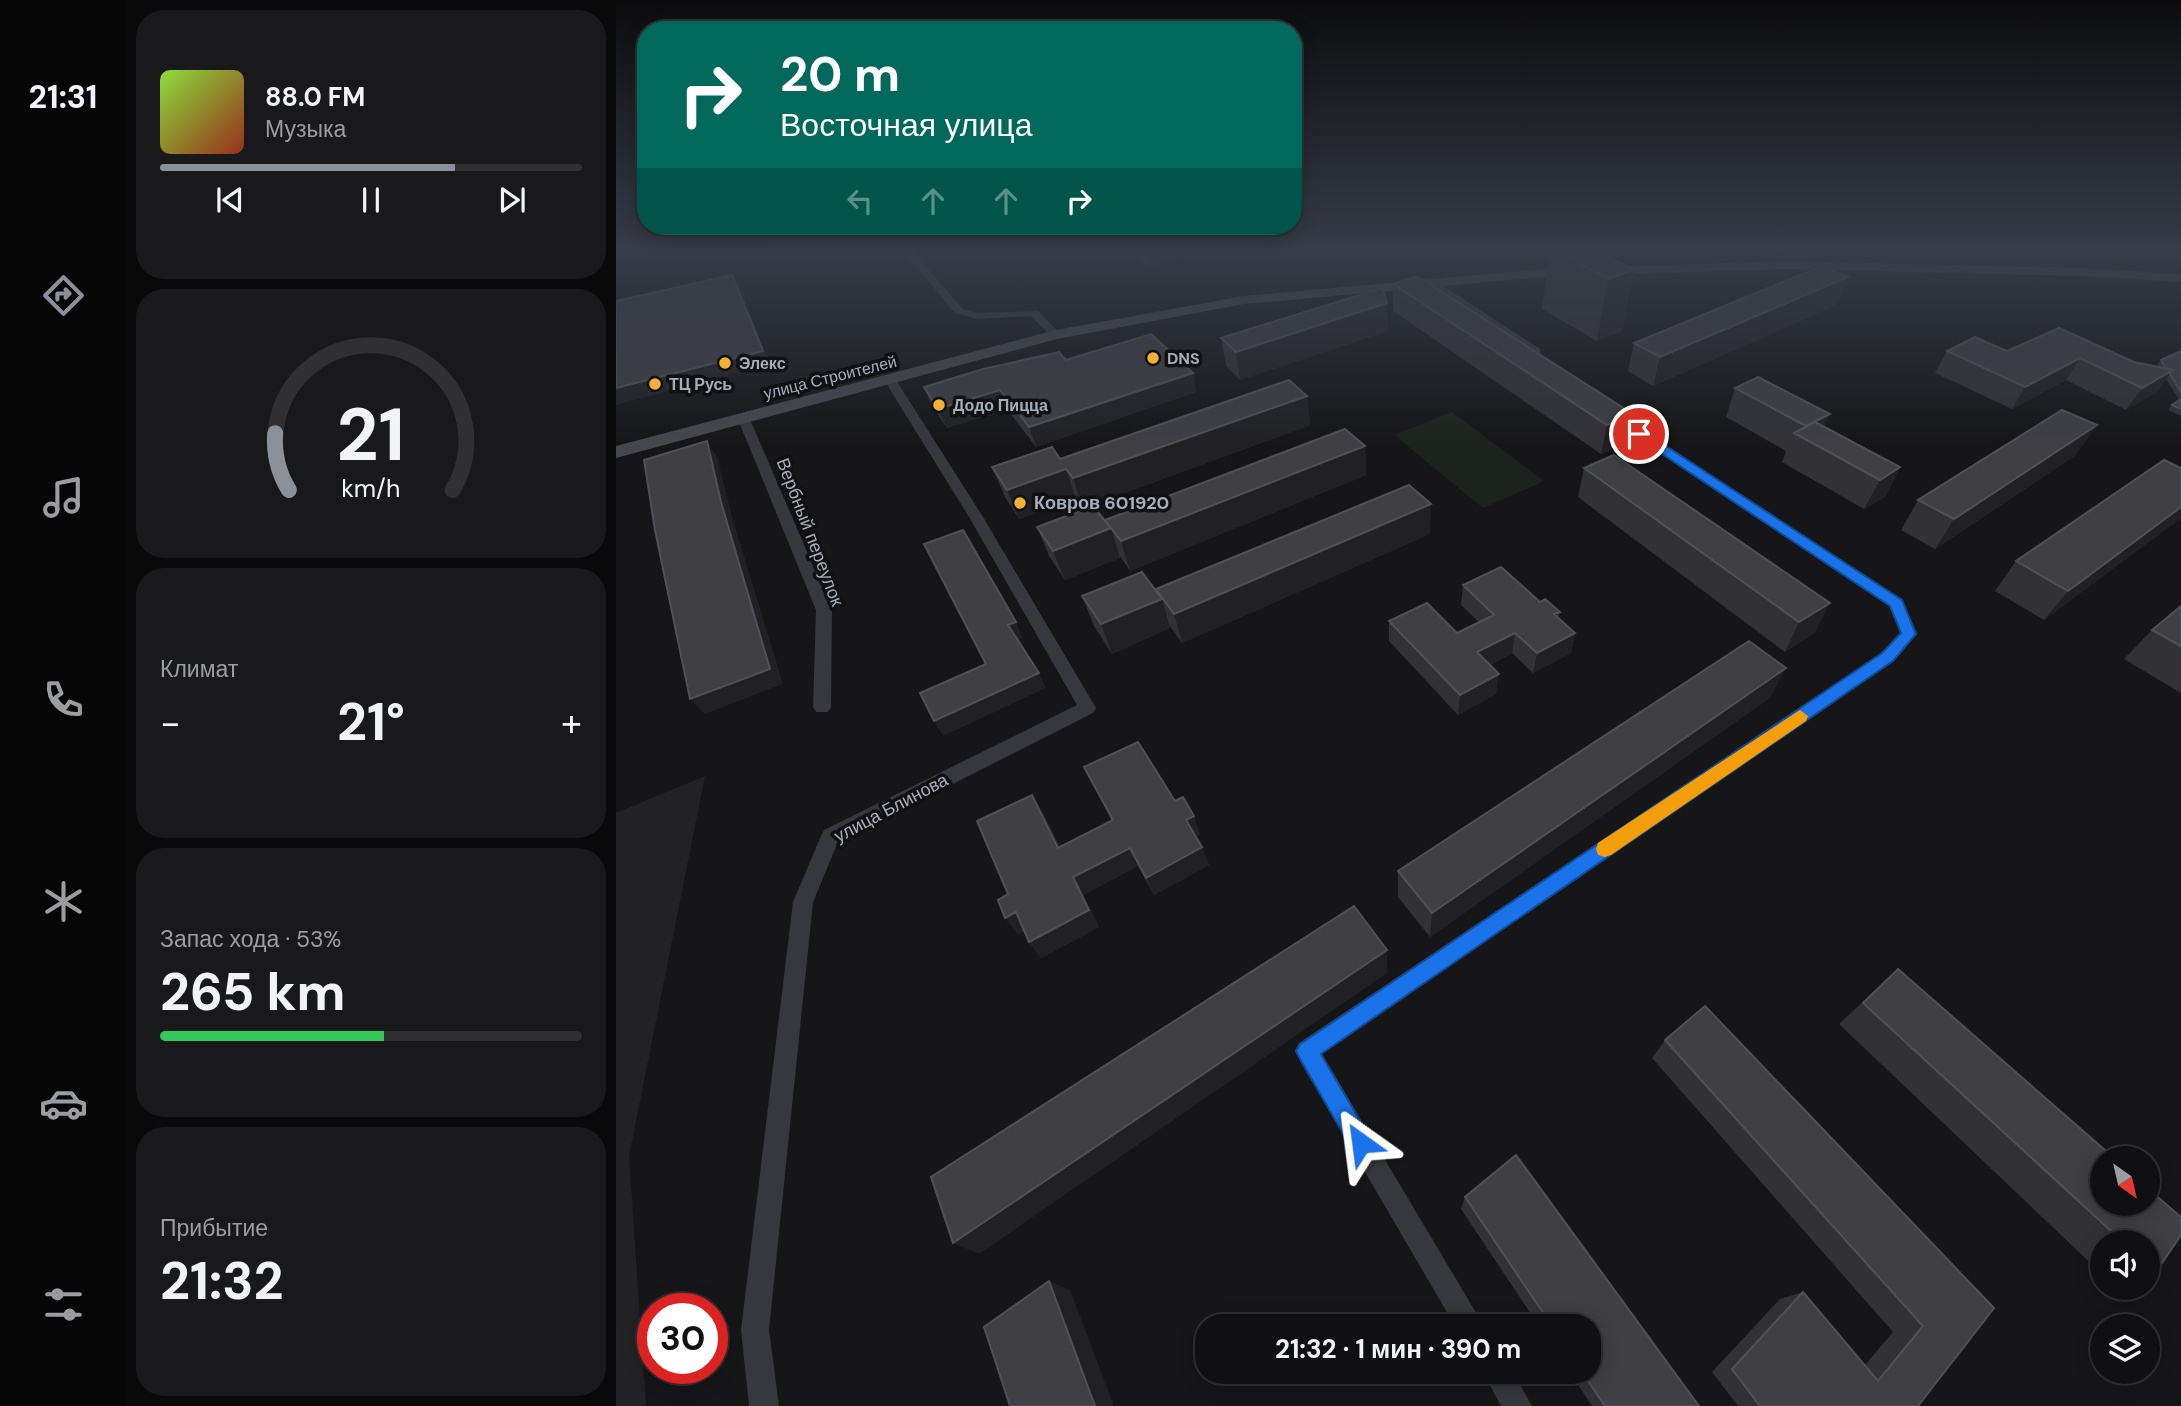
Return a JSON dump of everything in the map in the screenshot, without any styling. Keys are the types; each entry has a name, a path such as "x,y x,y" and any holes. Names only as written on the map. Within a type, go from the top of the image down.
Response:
{"main road":[{"name":"улица Строителей","path":"616,452 1056,335 1166,315"}],"street":[{"path":"971,315 1003,315"},
{"path":"1036,315 1056,335"},
{"path":"1480,315 1536,351 1536,366 1559,381"},
{"name":"улица Блинова","path":"764,1406 755,1330 803,902 831,836 1087,708 976,517 890,380"},
{"path":"1463,1314 1307,1051 1888,657 1909,634 1896,603 1592,403"},
{"name":"Вербный переулок","path":"743,417 824,610 822,707"},
{"path":"1504,1384 1517,1406"}],"shaded area":[{"path":"1452,412 1544,481 1483,508 1394,435"},
{"path":"705,776 629,1156 638,1293 637,1384 645,1384 646,1406 616,1406 616,813"}],"building":[{"path":"616,315 748,315 763,351 616,388"},
{"path":"1296,315 1351,315 1236,352 1221,338"},
{"path":"1439,315 1477,315 1633,414 1607,425"},
{"path":"1703,315 1760,315 1660,357 1634,343"},
{"path":"2059,328 2134,362 2173,370 2142,388 2080,358 2025,387 1947,351 1975,337 2007,351"},
{"path":"1151,334 1193,373 1029,427 1000,390 938,409 924,387 983,369 1059,352 1066,360"},
{"path":"2181,351 2181,392 2170,374 2173,370 2166,368 2161,360"},
{"path":"1758,377 1830,414 1806,426 1735,388"},
{"path":"1289,380 1307,396 1073,478 1066,469 1007,490 992,467 1052,447 1060,459"},
{"path":"2181,399 2181,409 2172,405"},
{"path":"2062,410 2097,425 1954,519 1918,500"},
{"path":"1815,422 1900,467 1880,480 1794,433"},
{"path":"1345,429 1365,446 1121,541 1105,520"},
{"path":"707,441 721,502 770,669 690,699 655,530 644,460"},
{"path":"1614,455 1830,603 1799,622 1584,468"},
{"path":"2164,460 2181,468 2181,507 2068,591 2016,561"},
{"path":"1409,485 1431,504 1174,614 1156,589"},
{"path":"1093,506 1111,528 1053,551 1037,527"},
{"path":"963,530 1016,622 1008,625 1039,673 934,721 920,693 986,664 924,544"},
{"path":"1501,567 1540,602 1545,599 1560,612 1554,614 1575,633 1537,653 1515,633 1477,652 1499,674 1460,695 1389,621 1427,603 1457,633 1494,615 1463,585"},
{"path":"1142,572 1162,599 1101,624 1082,596"},
{"path":"2181,606 2181,646 2152,630"},
{"path":"1749,641 1786,668 1432,913 1398,871"},
{"path":"1138,742 1175,801 1183,797 1194,816 1186,820 1202,847 1146,878 1130,848 1073,877 1089,910 1029,942 1016,912 1005,918 998,900 1008,894 977,821 1032,795 1058,848 1113,820 1084,767"},
{"path":"1354,906 1387,950 953,1243 931,1177"},
{"path":"1898,969 2100,1146 2090,1146 2090,1212 1863,1003"},
{"path":"1705,1006 1994,1308 1918,1406 1760,1406 1732,1369 1803,1292 1878,1381 1923,1326 1665,1040"},
{"path":"1516,1155 1699,1406 1605,1406 1590,1384 1601,1384 1601,1314 1544,1314 1465,1197"},
{"path":"2160,1199 2181,1217 2181,1235 2160,1266 2160,1230 2110,1230 2095,1216 2160,1216"},
{"path":"1049,1281 1095,1406 1010,1406 984,1327"}],"slow traffic":[{"path":"1605,849 1800,716"}],"place":[{"name":"DNS","path":"1153,358"},
{"name":"Элекс","path":"725,363"},
{"name":"ТЦ Русь","path":"655,384"},
{"name":"Додо Пицца","path":"939,405"},
{"name":"Ковров 601920","path":"1020,503"}],"route":[{"path":"1361,1143 1307,1051 1888,657 1909,634 1896,603 1639,434"}]}
